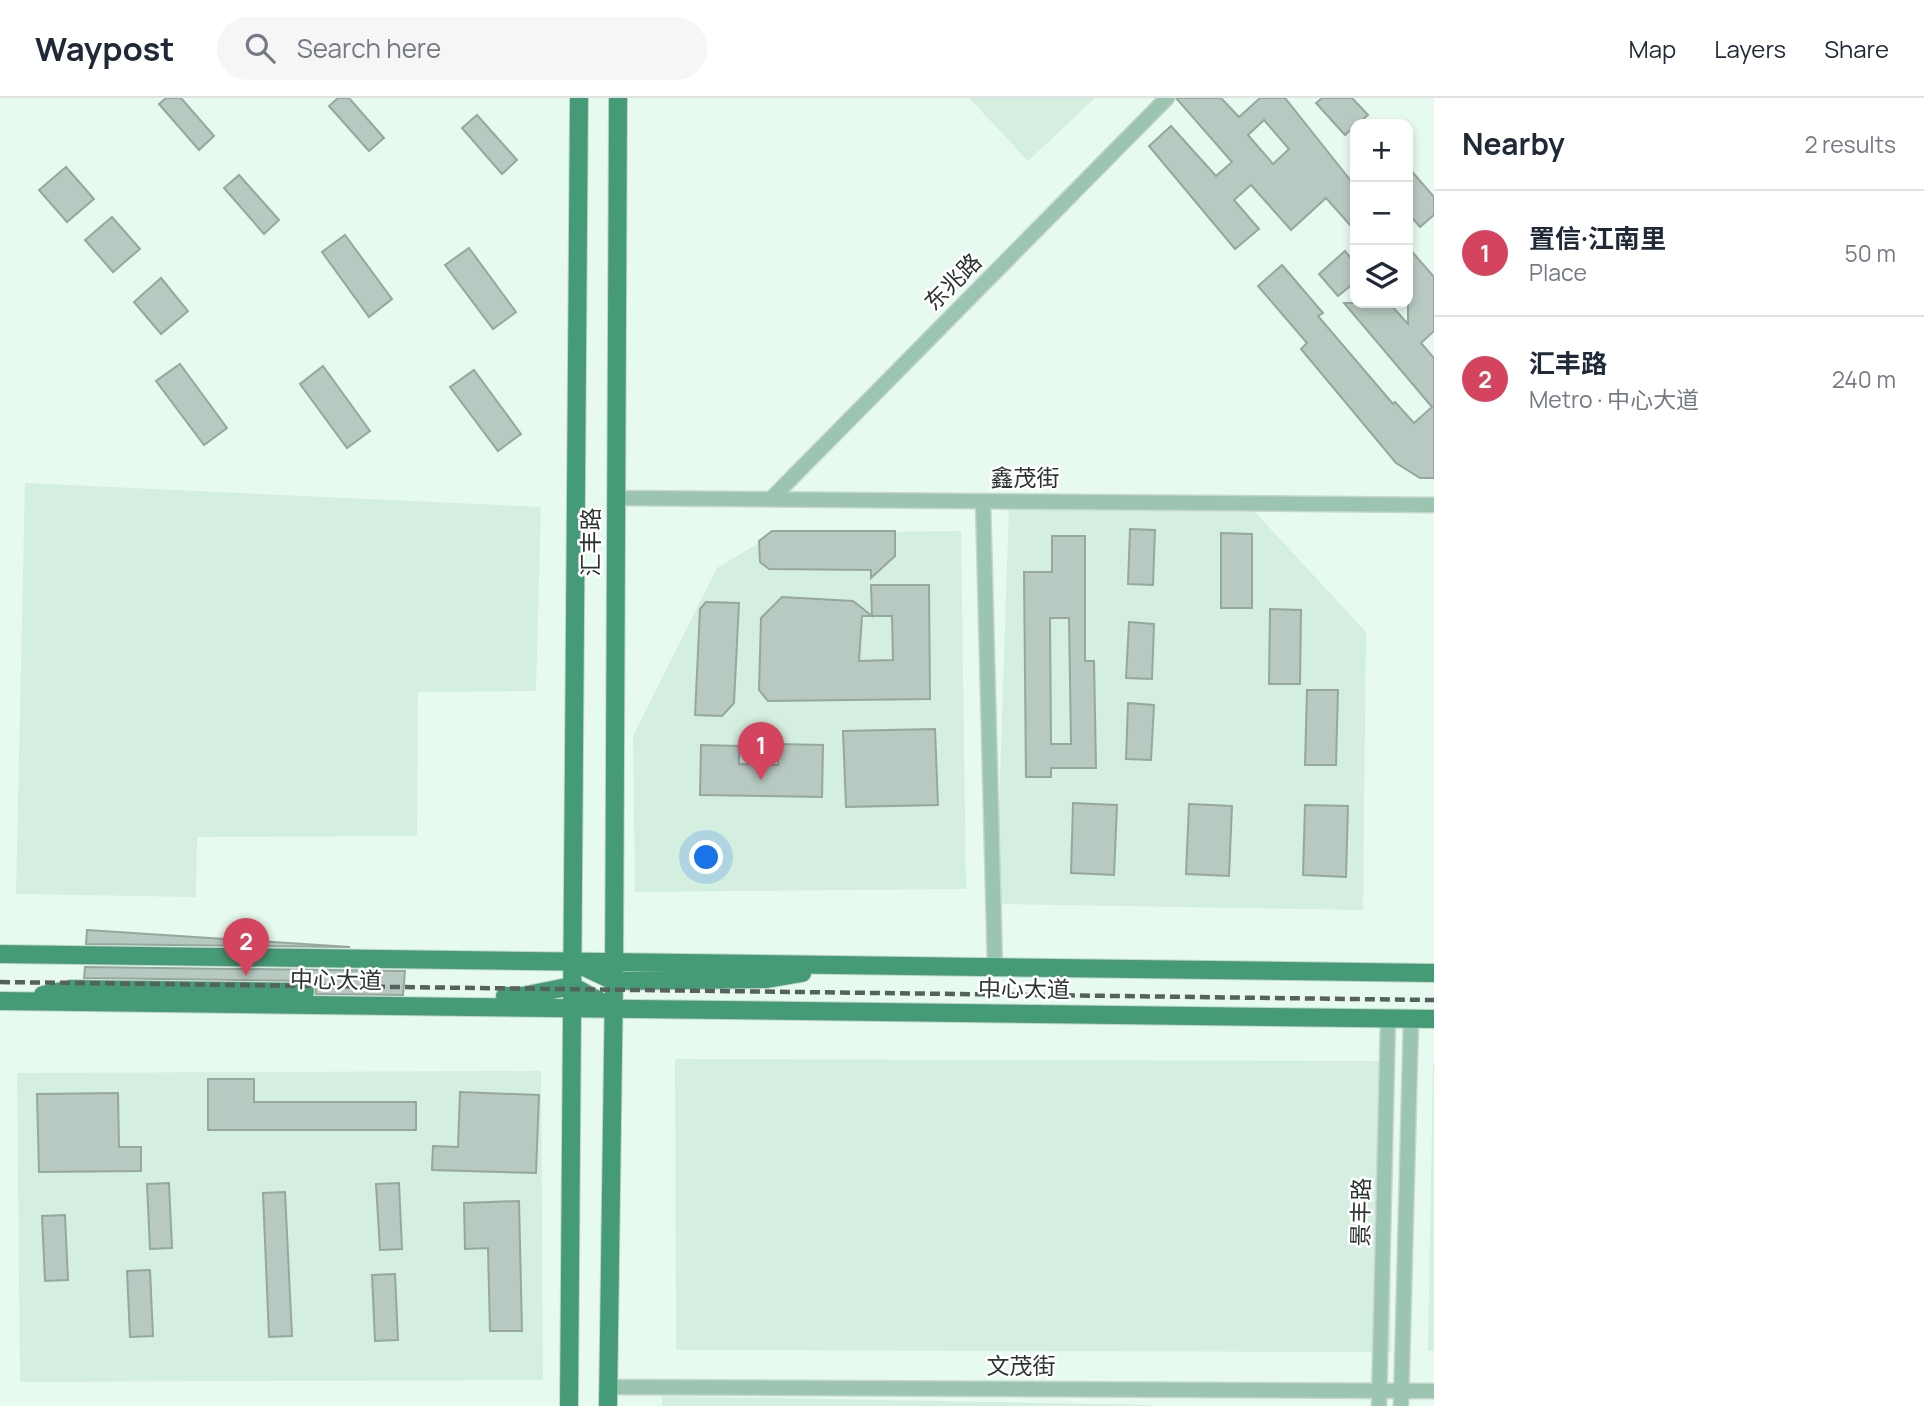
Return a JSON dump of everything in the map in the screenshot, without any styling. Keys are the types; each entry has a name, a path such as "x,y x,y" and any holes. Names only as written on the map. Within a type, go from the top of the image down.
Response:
{"main road":[{"name":"汇丰路","path":"569,1406 579,98"},
{"name":"汇丰路","path":"608,1406 614,1009 618,98"},
{"name":"中心大道","path":"4,954 82,967 520,971 542,961 572,962 670,979 767,979 854,965"},
{"name":"中心大道","path":"614,971 854,965 1434,973"},
{"path":"670,979 655,985 653,992 655,1000 673,1009"},
{"name":"中心大道","path":"8,1001 71,989 522,996 572,986 614,1009"},
{"name":"中心大道","path":"522,996 572,1008"},
{"name":"中心大道","path":"8,1001 1434,1019"}],"street":[{"name":"东兆路","path":"771,499 1167,98"},
{"name":"鑫茂街","path":"615,498 1434,505"},
{"path":"983,501 995,967"},
{"name":"景丰路","path":"1379,1406 1388,1019"},
{"name":"景丰路","path":"1401,1406 1411,1019"},
{"name":"文茂街","path":"608,1387 1434,1391"}],"shaded area":[{"path":"969,98 1095,98 1028,161"},
{"path":"25,483 541,507 536,691 418,692 417,836 197,837 196,897 16,894"},
{"path":"1009,504 1255,512 1366,632 1363,910 996,904"},
{"path":"961,531 966,889 635,892 633,736 717,568 776,533"},
{"path":"675,1059 1390,1061 1391,1352 676,1350"},
{"path":"1433,1063 1434,1351 1428,1351"},
{"path":"541,1071 543,1380 20,1382 17,1073"},
{"path":"662,1396 1150,1405 1150,1406 662,1406"}],"building":[{"path":"166,98 181,98 214,136 199,150 159,104"},
{"path":"338,98 349,98 384,138 369,151 329,106"},
{"path":"1176,98 1221,98 1239,117 1260,98 1285,98 1350,180 1350,225 1326,198 1291,230 1251,185 1234,200 1259,229 1235,249 1149,146 1171,126 1216,176 1232,162","holes":["1264,120 1289,149 1273,164 1248,135"]},
{"path":"1322,98 1352,98 1368,115 1363,119 1350,119 1350,131 1345,135 1316,103"},
{"path":"477,115 517,160 502,174 462,128"},
{"path":"66,167 94,199 67,222 39,190"},
{"path":"1413,173 1434,197 1434,215 1420,227 1413,219"},
{"path":"239,175 279,220 264,234 224,188"},
{"path":"112,217 140,249 113,272 85,240"},
{"path":"345,235 392,299 369,317 322,252"},
{"path":"469,248 516,312 493,329 445,265"},
{"path":"1345,251 1350,257 1350,286 1338,296 1319,274"},
{"path":"1413,253 1434,277 1434,331 1421,343 1434,358 1434,478 1420,478 1396,463 1301,349 1307,343 1258,286 1282,265 1323,313 1318,316 1393,404 1395,402 1414,423 1432,407 1344,303 1350,303 1350,308 1394,308 1408,324 1408,308 1413,308"},
{"path":"161,278 188,311 161,334 134,302"},
{"path":"180,364 227,428 204,445 156,381"},
{"path":"323,366 370,431 347,448 300,384"},
{"path":"474,370 521,434 498,451 450,387"},
{"path":"1130,529 1155,530 1153,585 1128,584"},
{"path":"772,531 895,531 895,556 871,578 871,570 769,569 760,562 759,541"},
{"path":"1221,533 1252,534 1252,608 1221,608"},
{"path":"1052,536 1085,536 1085,661 1094,661 1096,768 1051,768 1051,777 1026,777 1024,572 1052,572","holes":["1050,618 1069,618 1071,744 1051,744"]},
{"path":"871,585 929,585 930,699 768,701 759,690 761,618 782,597 853,601 872,616","holes":["862,616 892,616 893,660 859,661"]},
{"path":"706,602 739,603 734,703 722,716 695,715 700,609"},
{"path":"1270,609 1301,610 1300,684 1269,684"},
{"path":"1129,622 1154,624 1152,679 1126,678"},
{"path":"1307,690 1338,690 1336,765 1305,765"},
{"path":"1128,703 1154,705 1151,760 1126,759"},
{"path":"935,729 938,805 846,807 843,731"},
{"path":"778,744 823,745 822,797 700,795 701,745 739,746 739,764 778,765"},
{"path":"1073,803 1117,805 1114,875 1071,873"},
{"path":"1189,804 1232,806 1229,876 1186,874"},
{"path":"1305,805 1348,806 1346,877 1303,875"},
{"path":"87,930 350,947 86,944"},
{"path":"85,967 405,971 403,995 316,994 315,986 305,981 84,978"},
{"path":"208,1079 254,1079 254,1102 416,1102 416,1130 208,1130"},
{"path":"460,1092 539,1095 536,1173 432,1170 433,1146 458,1147"},
{"path":"118,1093 119,1147 141,1147 141,1171 39,1172 37,1094"},
{"path":"169,1183 172,1248 150,1249 147,1184"},
{"path":"399,1183 402,1249 380,1250 376,1184"},
{"path":"285,1192 292,1336 269,1337 263,1193"},
{"path":"519,1201 522,1331 490,1331 488,1248 465,1249 464,1203"},
{"path":"65,1215 68,1280 45,1281 42,1216"},
{"path":"150,1270 153,1336 130,1337 127,1271"},
{"path":"395,1274 398,1340 375,1341 372,1275"}],"railway":[{"path":"0,982 1434,1000"}],"place":[{"name":"置信·江南里","path":"761,780"},
{"name":"汇丰路","path":"246,976"}]}
